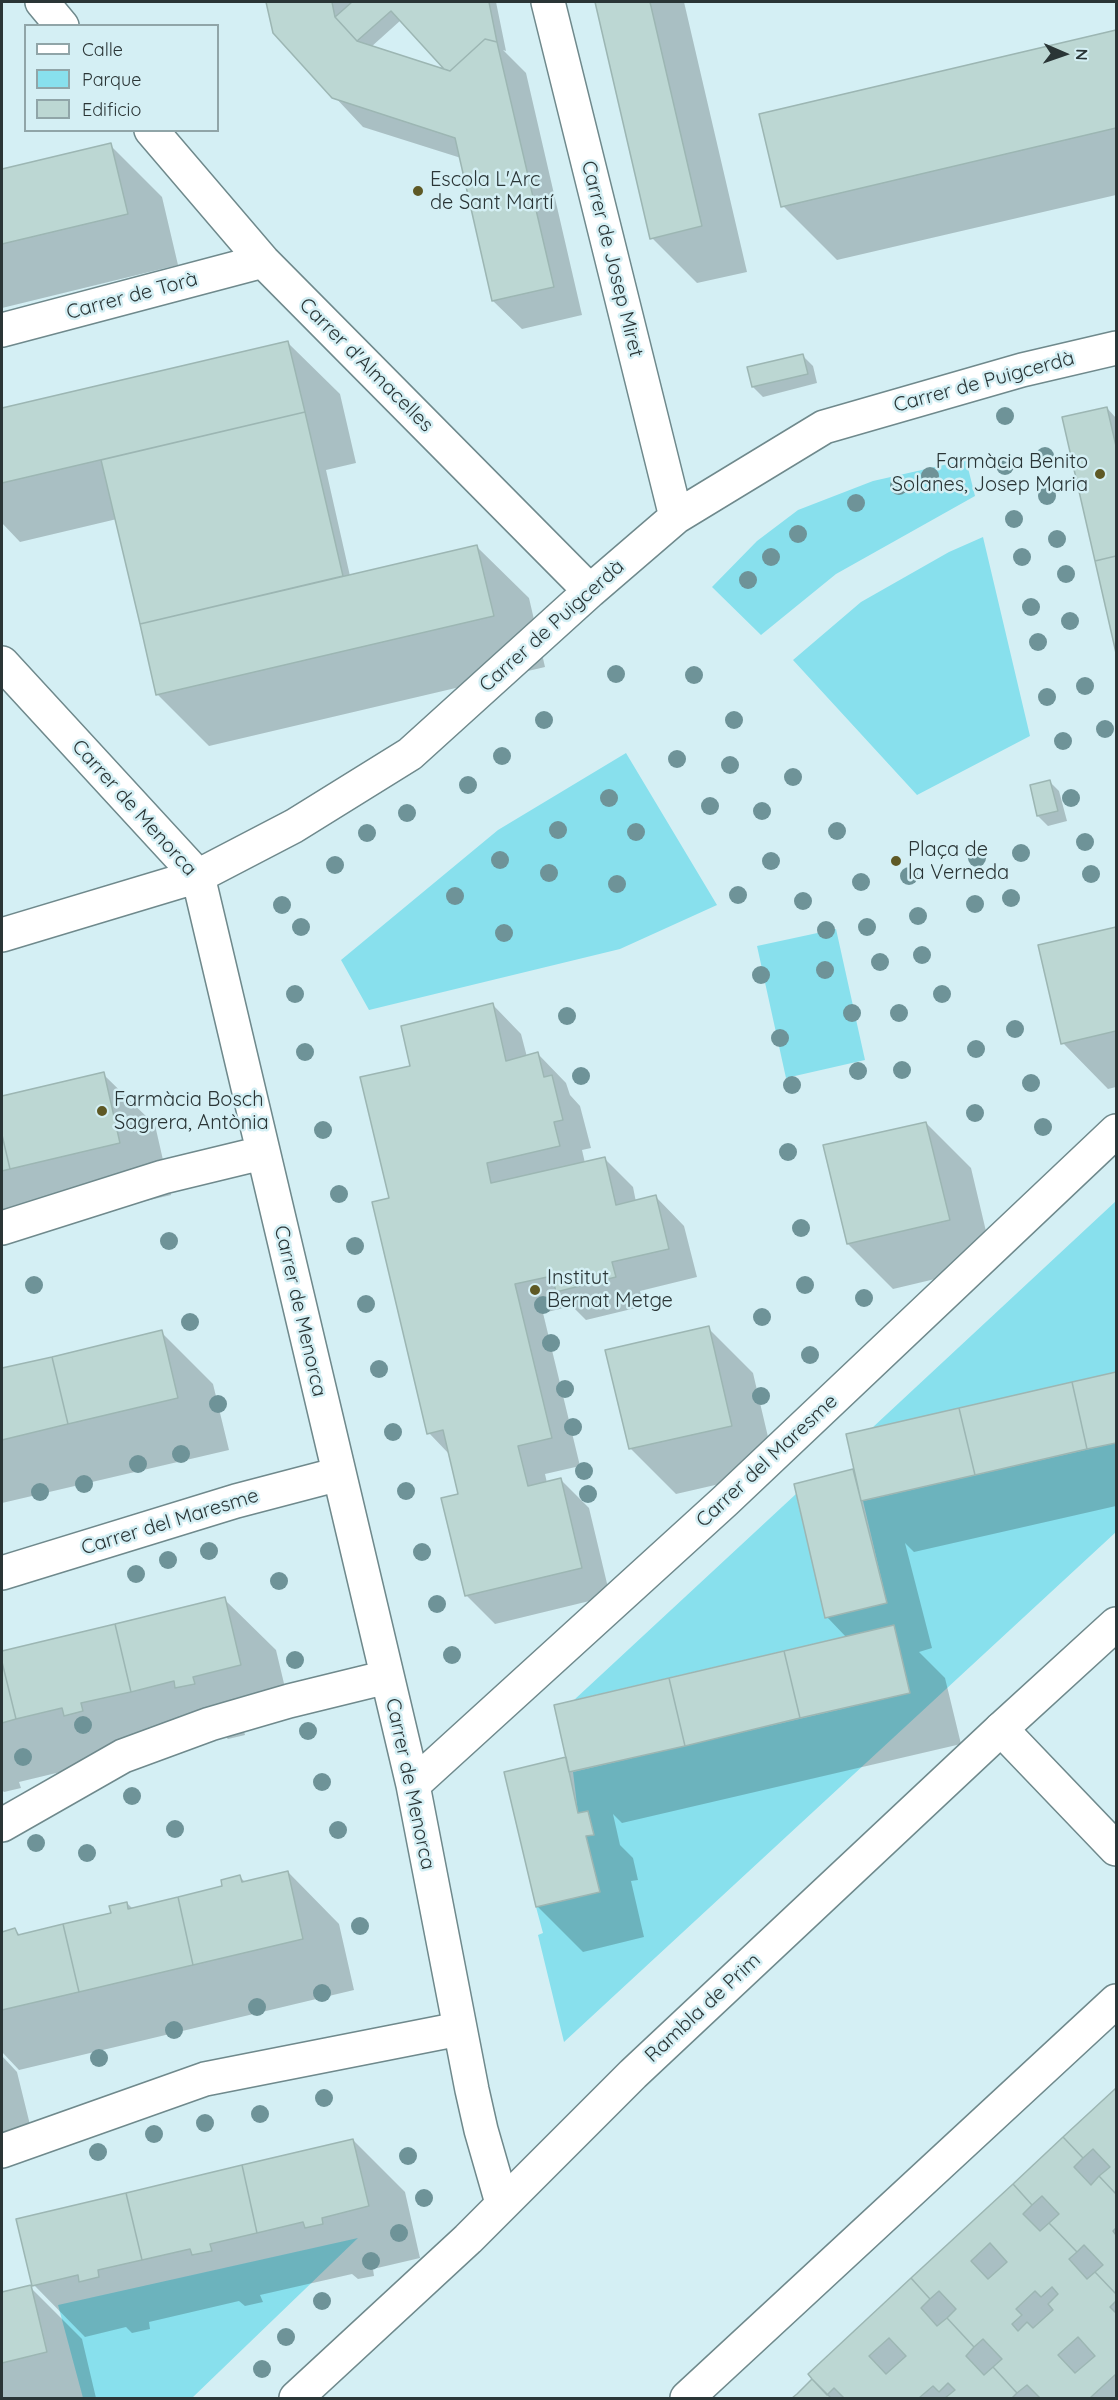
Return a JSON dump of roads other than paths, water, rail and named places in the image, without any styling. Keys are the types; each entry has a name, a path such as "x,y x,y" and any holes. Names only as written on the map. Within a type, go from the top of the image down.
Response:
{"street":[{"path":"42,2 60,24"},
{"name":"Carrer de Josep Miret","path":"548,2 676,517"},
{"name":"Carrer d'Almacelles","path":"154,132 263,261 590,591"},
{"name":"Carrer de Torà","path":"2,330 263,261"},
{"name":"Carrer de Puigcerdà","path":"2,935 198,876 294,826 410,754 590,591 676,517 824,427 1022,370 1116,348"},
{"name":"Carrer de Menorca","path":"2,663 198,876 413,1785 459,2030 481,2130 502,2204"},
{"name":"Carrer del Maresme","path":"413,1785 725,1501 1116,1131"},
{"path":"2,1228 163,1177 262,1153"},
{"name":"Carrer del Maresme","path":"2,1573 236,1501 339,1474"},
{"name":"Rambla de Prim","path":"296,2398 468,2239 633,2074 1000,1729 1116,1624"},
{"path":"2,1825 123,1756 210,1724 289,1701 387,1677"},
{"path":"1000,1729 1116,1849"},
{"path":"687,2398 1116,2001"},
{"path":"2,2151 205,2079 459,2030"}],"place":[{"name":"Escola L'Arc de Sant Martí","path":"418,191"},
{"name":"Farmàcia Benito Solanes, Josep Maria","path":"1100,474"},
{"name":"Plaça de la Verneda","path":"896,861"},
{"name":"Farmàcia Bosch Sagrera, Antònia","path":"102,1111"},
{"name":"Institut Bernat Metge","path":"535,1290"}]}
